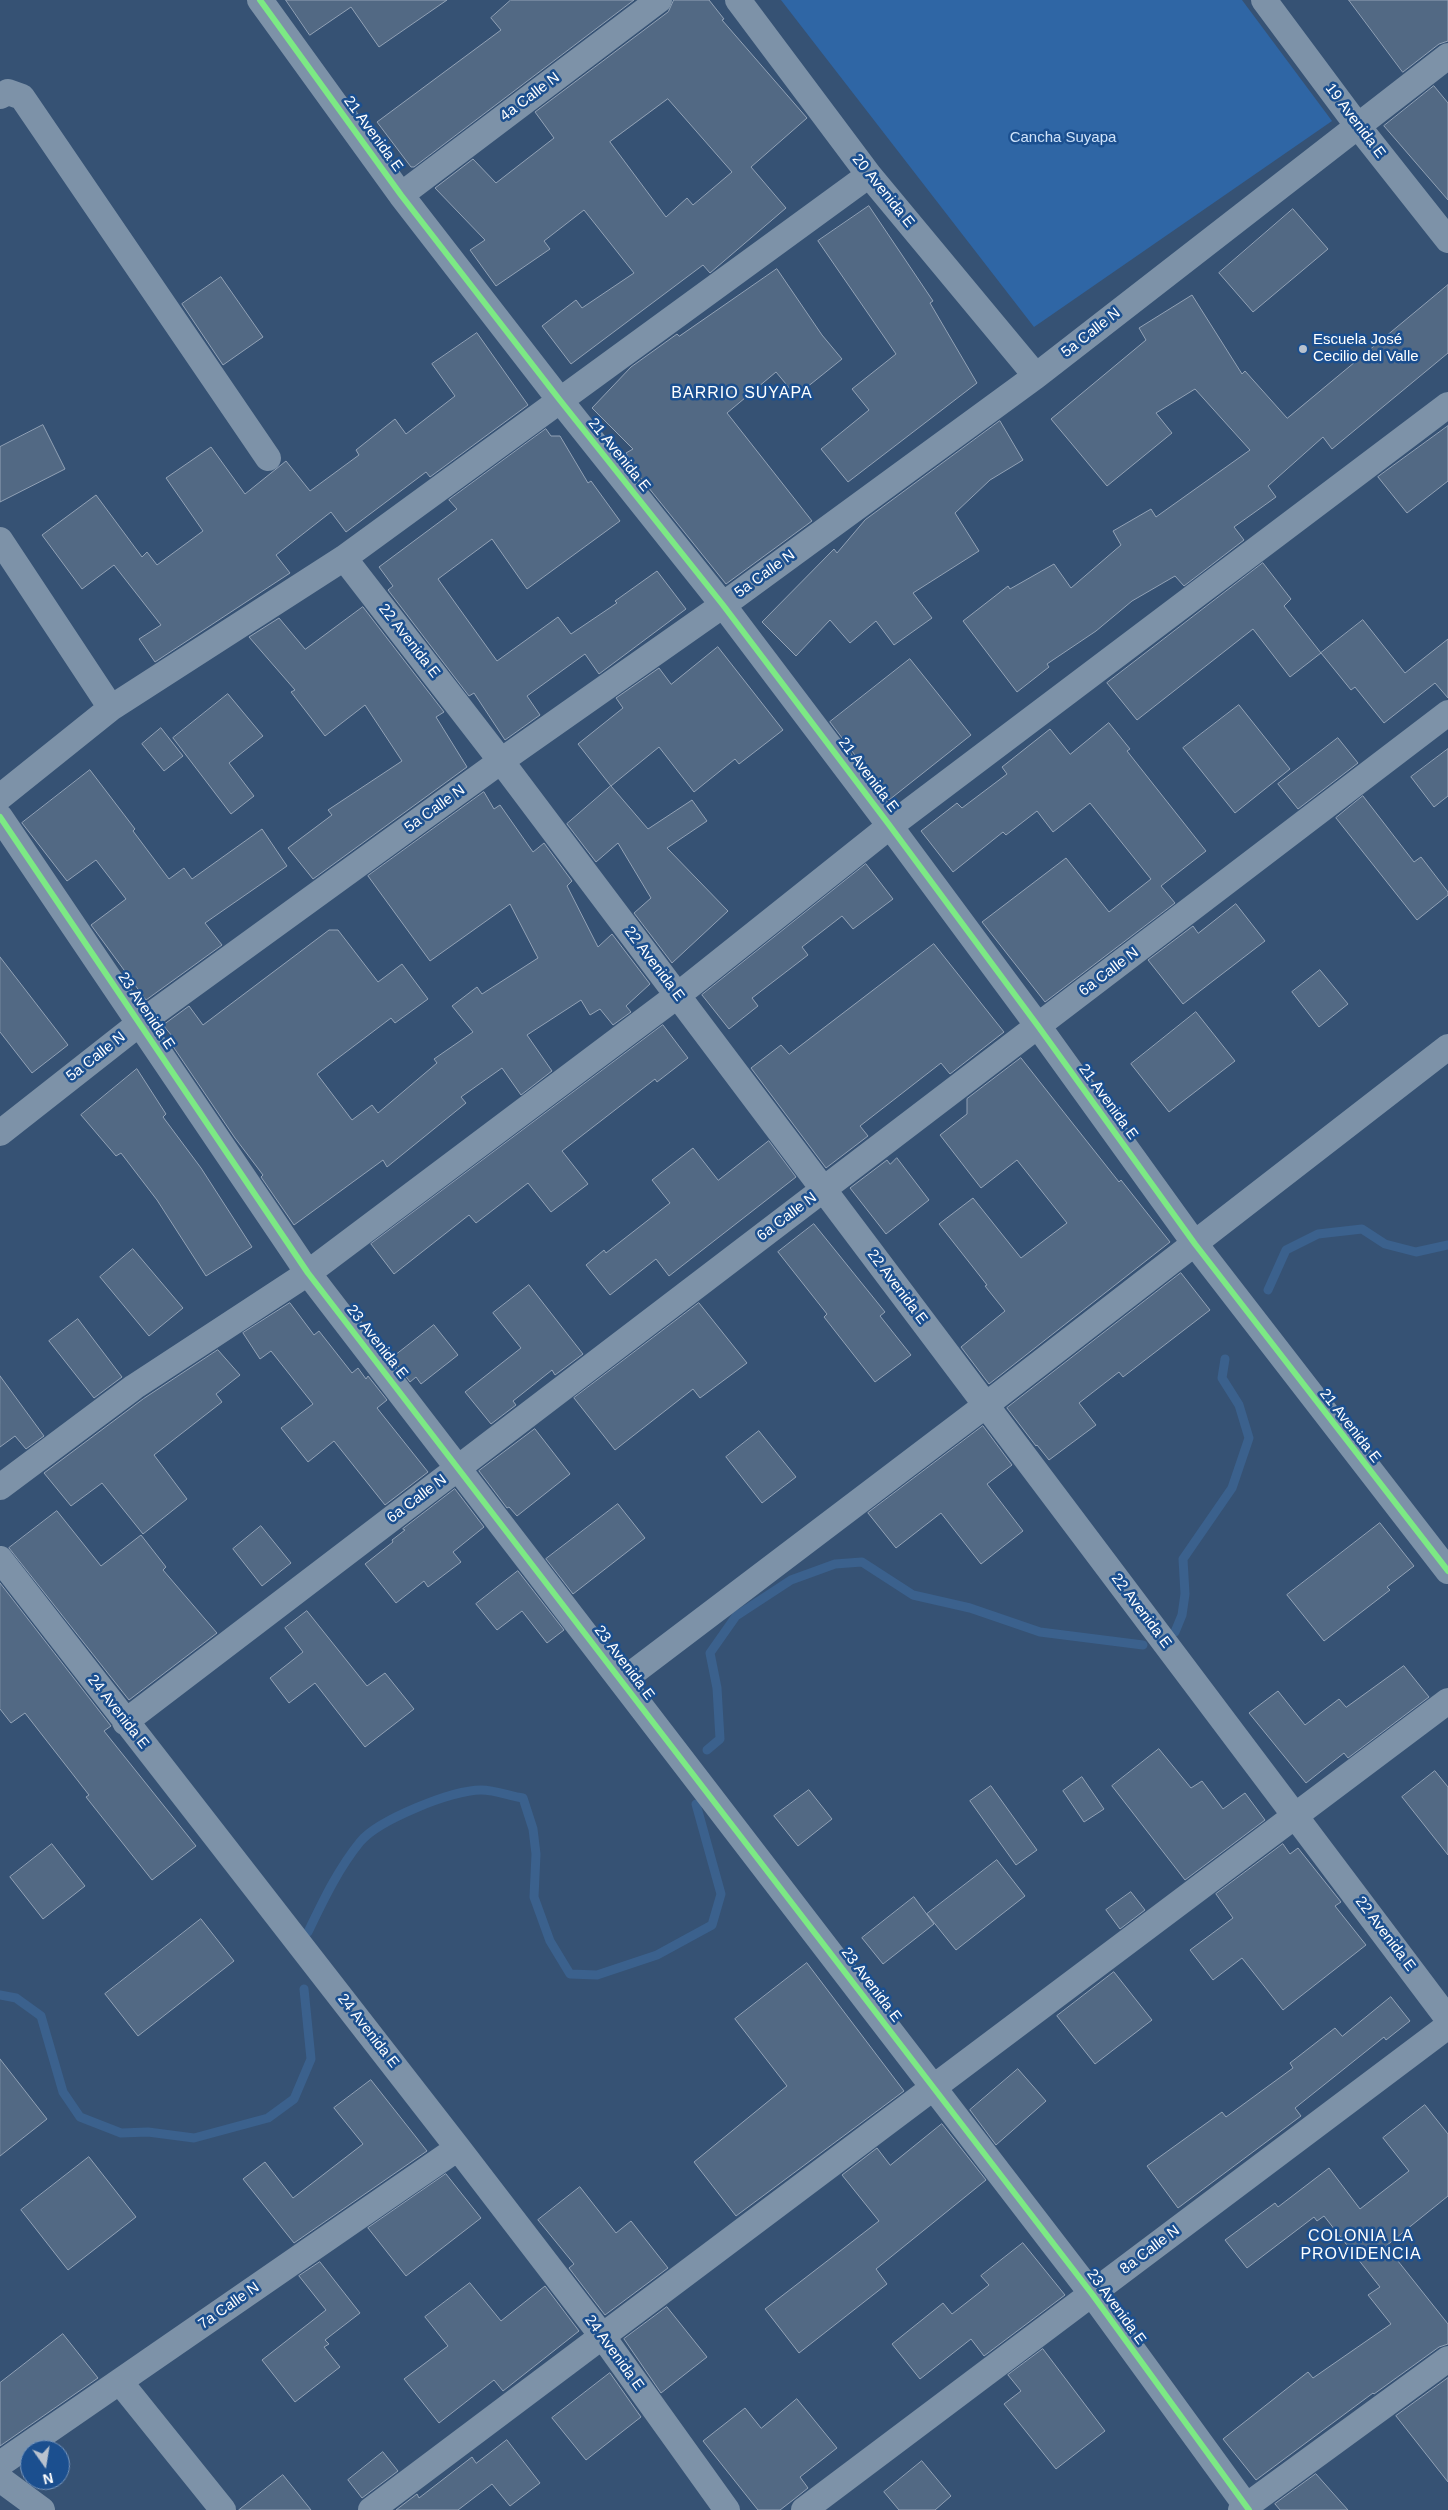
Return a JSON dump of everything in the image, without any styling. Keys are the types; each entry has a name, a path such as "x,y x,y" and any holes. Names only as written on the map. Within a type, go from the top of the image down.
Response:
{"street":[{"name":"21 Avenida E","path":"260,0 401,194 559,399 723,605 890,826 1038,1026 1195,1244 1448,1571"},
{"name":"4a Calle N","path":"401,194 658,0"},
{"name":"20 Avenida E","path":"738,0 869,175 1036,376"},
{"name":"19 Avenida E","path":"1264,0 1448,240"},
{"name":"5a Calle N","path":"0,1133 140,1023 501,761 723,605 1036,376 1448,56"},
{"path":"0,96 8,92 22,97 268,458"},
{"path":"0,797 111,708 344,558 559,399 869,175"},
{"path":"0,1487 134,1387 308,1273 678,995 890,826 1448,405"},
{"path":"0,540 111,708"},
{"name":"22 Avenida E","path":"344,558 678,995 1448,2018"},
{"name":"6a Calle N","path":"125,1722 1448,713"},
{"name":"23 Avenida E","path":"0,817 308,1273 459,1467 1092,2294 1246,2509"},
{"path":"622,1681 986,1405 1448,1046"},
{"name":"24 Avenida E","path":"0,1559 603,2337 727,2510"},
{"path":"371,2510 1448,1701"},
{"name":"8a Calle N","path":"804,2510 1448,2026"},
{"name":"7a Calle N","path":"0,2464 458,2148"},
{"path":"1246,2509 1448,2359"},
{"path":"120,2382 223,2510"},
{"path":"0,2479 42,2510"}],"green space":[{"name":"Cancha Suyapa","path":"781,0 1242,0 1332,121 1034,327"}],"building":[{"path":"286,0 447,0 379,47 351,7 310,35"},
{"path":"511,0 634,0 414,167 411,167 377,122 501,30 491,18"},
{"path":"674,0 709,0 724,19 722,20 807,118 751,167 786,208 710,273 703,265 571,364 542,326 576,300 582,308 634,273 584,210 544,241 550,249 496,286 470,250 485,240 435,188 473,159 496,183 554,138 535,112 668,12","holes":["668,99 732,172 693,205 687,198 666,217 610,142"]},
{"path":"1349,0 1448,0 1448,41 1439,44 1403,72"},
{"path":"1434,86 1448,103 1448,200 1384,126"},
{"path":"869,206 933,301 930,303 977,383 848,482 821,449 869,410 852,389 896,354 818,241"},
{"path":"1293,209 1328,249 1253,312 1219,273"},
{"path":"777,269 822,335 842,359 796,396 776,372 727,413 812,521 726,584 640,477 626,453 633,449 592,408 631,367 677,334 679,336"},
{"path":"221,277 263,337 223,365 182,304"},
{"path":"1448,285 1448,353 1332,449 1323,437 1268,486 1276,497 1234,527 1244,540 1184,586 1175,576 1132,601 1096,631 1047,664 1049,667 1017,692 963,621 1008,586 1010,589 1054,564 1071,588 1121,545 1113,531 1151,509 1156,517 1250,450 1195,389 1156,413 1172,433 1107,486 1051,419 1146,340 1139,328 1192,295 1242,374 1245,371 1287,418"},
{"path":"477,333 528,405 430,477 426,472 346,532 331,512 276,555 290,573 155,662 139,639 161,625 114,565 82,589 42,535 96,495 142,557 147,552 157,565 203,531 166,478 211,447 245,494 286,461 310,491 359,455 356,450 395,419 406,434 455,396 432,364"},
{"path":"1000,421 1023,460 990,480 955,513 979,551 913,593 932,618 894,645 876,621 850,643 830,620 796,656 762,622 834,549 837,553 865,520"},
{"path":"43,425 65,469 0,502 0,447"},
{"path":"1448,426 1448,481 1407,513 1378,477"},
{"path":"546,429 551,436 560,436 588,483 591,481 620,521 527,589 492,539 438,579 497,661 558,617 571,634 617,603 615,601 657,571 686,609 599,674 585,654 527,696 540,715 505,740 474,693 469,696 388,590 393,586 379,567 457,509 449,500"},
{"path":"1263,563 1291,599 1284,606 1321,653 1290,677 1253,629 1137,720 1107,683"},
{"path":"363,607 444,712 436,717 467,767 313,879 288,848 332,815 328,810 402,761 365,705 325,736 291,692 295,690 249,637 279,618 305,649"},
{"path":"1363,620 1405,673 1448,639 1448,698 1435,683 1384,723 1355,687 1351,690 1321,653"},
{"path":"718,647 783,730 739,764 735,759 694,792 659,747 611,786 578,744 623,708 616,698 659,668 671,684"},
{"path":"910,659 971,735 889,800 830,722"},
{"path":"228,694 263,736 229,763 254,796 231,814 173,738"},
{"path":"1239,705 1290,769 1235,813 1183,748"},
{"path":"1109,723 1130,749 1127,751 1206,851 1161,886 1175,903 1045,1002 982,922 1066,858 1109,912 1151,879 1090,803 1053,832 1037,811 1006,835 1003,832 953,872 921,831 957,803 962,808 1007,774 1002,767 1050,729 1070,754"},
{"path":"161,728 183,756 164,771 142,744"},
{"path":"1338,738 1358,763 1298,809 1278,784"},
{"path":"1448,749 1448,796 1434,807 1411,777"},
{"path":"90,770 135,829 133,831 169,879 184,868 192,879 262,829 287,866 205,923 222,945 146,1000 91,925 126,899 96,860 67,881 22,823"},
{"path":"611,786 648,829 692,800 707,821 667,848 728,911 672,963 634,913 651,898 618,843 596,862 567,824"},
{"path":"484,792 494,809 500,805 533,852 544,843 572,881 567,886 598,947 612,934 650,984 626,1006 631,1012 613,1025 600,1009 590,1015 581,1000 527,1035 552,1071 521,1095 502,1068 461,1097 466,1103 387,1167 383,1160 294,1225 261,1177 263,1175 235,1138 168,1039 172,1036 163,1025 189,1006 203,1025 329,930 338,930 378,982 402,964 428,999 395,1023 391,1018 317,1074 352,1120 372,1105 378,1113 437,1063 434,1059 473,1032 452,1006 477,987 482,994 538,958 510,904 430,961 368,876"},
{"path":"1363,796 1414,862 1421,857 1448,892 1448,895 1417,920 1336,818"},
{"path":"866,864 893,899 853,929 842,916 802,947 808,955 752,998 758,1006 729,1029 702,995"},
{"path":"1236,904 1265,941 1183,1004 1148,960 1193,926 1198,933"},
{"path":"934,944 1004,1032 950,1074 941,1063 860,1126 868,1136 826,1168 751,1068 781,1045 789,1054"},
{"path":"0,957 68,1045 32,1073 0,1032"},
{"path":"1320,970 1348,1004 1319,1027 1292,992"},
{"path":"1196,1012 1235,1061 1169,1112 1131,1064"},
{"path":"663,1025 688,1058 657,1082 655,1079 562,1151 588,1184 551,1212 528,1183 476,1223 469,1215 394,1274 371,1244"},
{"path":"1021,1058 1119,1182 1121,1180 1170,1242 989,1384 961,1347 1005,1311 939,1224 973,1198 1021,1258 1067,1223 1017,1160 981,1188 940,1135 967,1114 967,1099"},
{"path":"137,1069 166,1114 163,1117 201,1168 252,1247 206,1276 157,1200 121,1153 116,1156 81,1115"},
{"path":"769,1141 796,1177 669,1276 656,1259 610,1295 586,1265 604,1250 606,1253 670,1203 652,1180 693,1148 718,1180"},
{"path":"897,1158 929,1200 886,1234 850,1188 887,1160 890,1164"},
{"path":"814,1224 885,1312 880,1316 911,1355 875,1382 824,1317 827,1314 778,1252"},
{"path":"133,1249 183,1308 149,1336 100,1277"},
{"path":"1181,1273 1210,1310 1123,1377 1119,1372 1079,1403 1096,1425 1049,1460 1007,1408"},
{"path":"529,1285 583,1354 555,1375 552,1370 513,1401 516,1405 491,1424 465,1392 521,1348 493,1313"},
{"path":"290,1303 314,1335 319,1331 352,1373 358,1368 366,1379 368,1376 387,1400 377,1408 428,1472 385,1505 334,1441 308,1462 281,1428 313,1404 271,1351 260,1359 243,1333"},
{"path":"699,1303 747,1363 700,1398 693,1389 615,1450 574,1398"},
{"path":"78,1319 122,1377 94,1398 49,1341"},
{"path":"434,1325 458,1355 421,1384 416,1377 410,1382 392,1358"},
{"path":"218,1350 240,1375 216,1394 222,1402 154,1455 187,1499 143,1534 102,1483 71,1506 44,1473 143,1399"},
{"path":"0,1376 44,1436 26,1449 15,1436 0,1447"},
{"path":"983,1426 1012,1465 987,1484 1023,1531 981,1564 941,1513 896,1548 868,1513"},
{"path":"535,1429 570,1474 517,1516 509,1507 507,1508 479,1471"},
{"path":"759,1431 796,1477 762,1503 726,1457"},
{"path":"455,1489 484,1527 453,1552 461,1562 428,1587 424,1581 396,1603 365,1564 393,1542 392,1540 405,1530 403,1529"},
{"path":"618,1504 645,1538 573,1594 546,1559"},
{"path":"57,1511 101,1566 141,1535 166,1567 163,1570 217,1633 129,1700 9,1548"},
{"path":"1380,1523 1414,1566 1387,1587 1390,1590 1324,1641 1287,1595"},
{"path":"261,1526 291,1563 262,1586 233,1549"},
{"path":"518,1571 564,1630 547,1643 522,1611 497,1630 476,1604"},
{"path":"0,1583 111,1726 104,1731 196,1846 152,1880 86,1797 89,1795 25,1713 11,1723 0,1709"},
{"path":"307,1611 367,1686 385,1673 414,1709 365,1747 315,1683 289,1703 270,1678 303,1652 285,1628"},
{"path":"1404,1666 1429,1697 1348,1758 1344,1753 1306,1783 1249,1713 1278,1691 1305,1725 1339,1699 1346,1707"},
{"path":"1159,1749 1191,1788 1202,1781 1223,1809 1245,1793 1265,1820 1185,1880 1112,1786"},
{"path":"1435,1771 1448,1787 1448,1855 1402,1797"},
{"path":"1082,1777 1104,1809 1084,1822 1063,1791"},
{"path":"991,1786 1037,1850 1016,1865 970,1801"},
{"path":"809,1790 832,1819 798,1846 774,1816"},
{"path":"52,1844 85,1886 43,1919 10,1877"},
{"path":"1283,1844 1290,1854 1298,1848 1341,1902 1335,1906 1366,1945 1283,2010 1242,1958 1213,1980 1190,1950 1233,1918 1216,1894"},
{"path":"997,1860 1025,1896 956,1950 927,1914"},
{"path":"1131,1892 1145,1910 1120,1929 1106,1910"},
{"path":"914,1897 934,1924 883,1964 862,1938"},
{"path":"201,1919 234,1961 138,2036 105,1994"},
{"path":"807,1963 904,2091 736,2216 694,2162 787,2086 735,2019"},
{"path":"1114,1972 1152,2020 1095,2064 1057,2016"},
{"path":"1391,1997 1410,2021 1386,2040 1384,2037 1295,2108 1301,2116 1178,2208 1147,2166 1222,2112 1226,2117 1293,2068 1290,2063 1335,2028 1342,2036"},
{"path":"0,2059 47,2119 0,2156"},
{"path":"1018,2069 1046,2101 996,2145 970,2110"},
{"path":"371,2080 427,2151 294,2243 243,2179 265,2162 293,2198 363,2144 334,2108"},
{"path":"1425,2105 1448,2134 1448,2196 1386,2246 1448,2324 1448,2344 1439,2347 1373,2393 1256,2480 1223,2439 1308,2372 1313,2378 1391,2324 1368,2295 1380,2287 1324,2216 1317,2221 1314,2217 1247,2268 1225,2240 1275,2203 1278,2207 1329,2168 1360,2209 1409,2171 1383,2138"},
{"path":"942,2124 986,2180 876,2269 887,2284 799,2353 765,2309 879,2221 842,2175 877,2148 890,2165"},
{"path":"89,2157 136,2217 68,2270 21,2210"},
{"path":"446,2174 481,2218 406,2276 368,2228"},
{"path":"580,2187 616,2233 631,2221 668,2268 605,2315 569,2268 574,2264 538,2220"},
{"path":"1023,2243 1065,2295 984,2356 971,2339 920,2379 892,2344 943,2303 952,2314 989,2285 981,2276"},
{"path":"320,2262 360,2313 325,2340 329,2344 324,2347 340,2367 295,2402 262,2360 326,2310 299,2276"},
{"path":"470,2283 501,2321 545,2286 579,2331 503,2391 494,2380 439,2423 404,2379 448,2346 425,2317"},
{"path":"667,2307 707,2357 661,2393 624,2339"},
{"path":"63,2334 98,2378 0,2446 0,2383"},
{"path":"1043,2349 1105,2431 1056,2469 1004,2404 1021,2391 1008,2375"},
{"path":"610,2373 641,2417 586,2460 552,2418"},
{"path":"1448,2378 1448,2482 1396,2416"},
{"path":"797,2399 837,2448 800,2477 808,2488 793,2500 780,2510 758,2510 703,2441 745,2408 761,2428"},
{"path":"507,2440 540,2483 510,2506 492,2484 458,2510 396,2510 417,2494 419,2498 472,2457 476,2463"},
{"path":"383,2452 398,2471 362,2498 348,2480"},
{"path":"922,2461 951,2496 935,2510 899,2510 884,2492"},
{"path":"1316,2474 1348,2510 1280,2510 1275,2504"},
{"path":"283,2475 311,2510 239,2510"}],"waterway":[{"path":"1268,1290 1286,1250 1318,1234 1362,1229 1385,1244 1416,1252 1448,1245"},
{"path":"1175,1632 1182,1615 1185,1594 1183,1559 1232,1488 1249,1438 1239,1405 1222,1378 1225,1359"},
{"path":"707,1750 720,1739 717,1688 710,1653 736,1616 791,1580 835,1564 862,1562 913,1595 970,1608 1040,1632 1143,1645"},
{"path":"308,1932 345,1863 369,1833 416,1808 452,1795 468,1791 492,1791 523,1798 533,1829 536,1854 534,1897 550,1941 570,1974 597,1975 657,1955 712,1925 721,1894 696,1804"},
{"path":"0,1995 16,1998 41,2016 63,2092 80,2117 121,2133 148,2132 194,2138 268,2118 294,2099 311,2059 304,1989"}],"cycle path":[{"path":"260,0 401,195 559,399 723,605 1038,1026 1195,1244 1448,1571"},
{"path":"0,817 308,1273 1092,2294 1249,2510"}],"place":[{"name":"Escuela José Cecilio del Valle","path":"1303,349"}],"district":[{"name":"BARRIO SUYAPA","path":"742,394"},
{"name":"COLONIA LA PROVIDENCIA","path":"1361,2246"}]}
